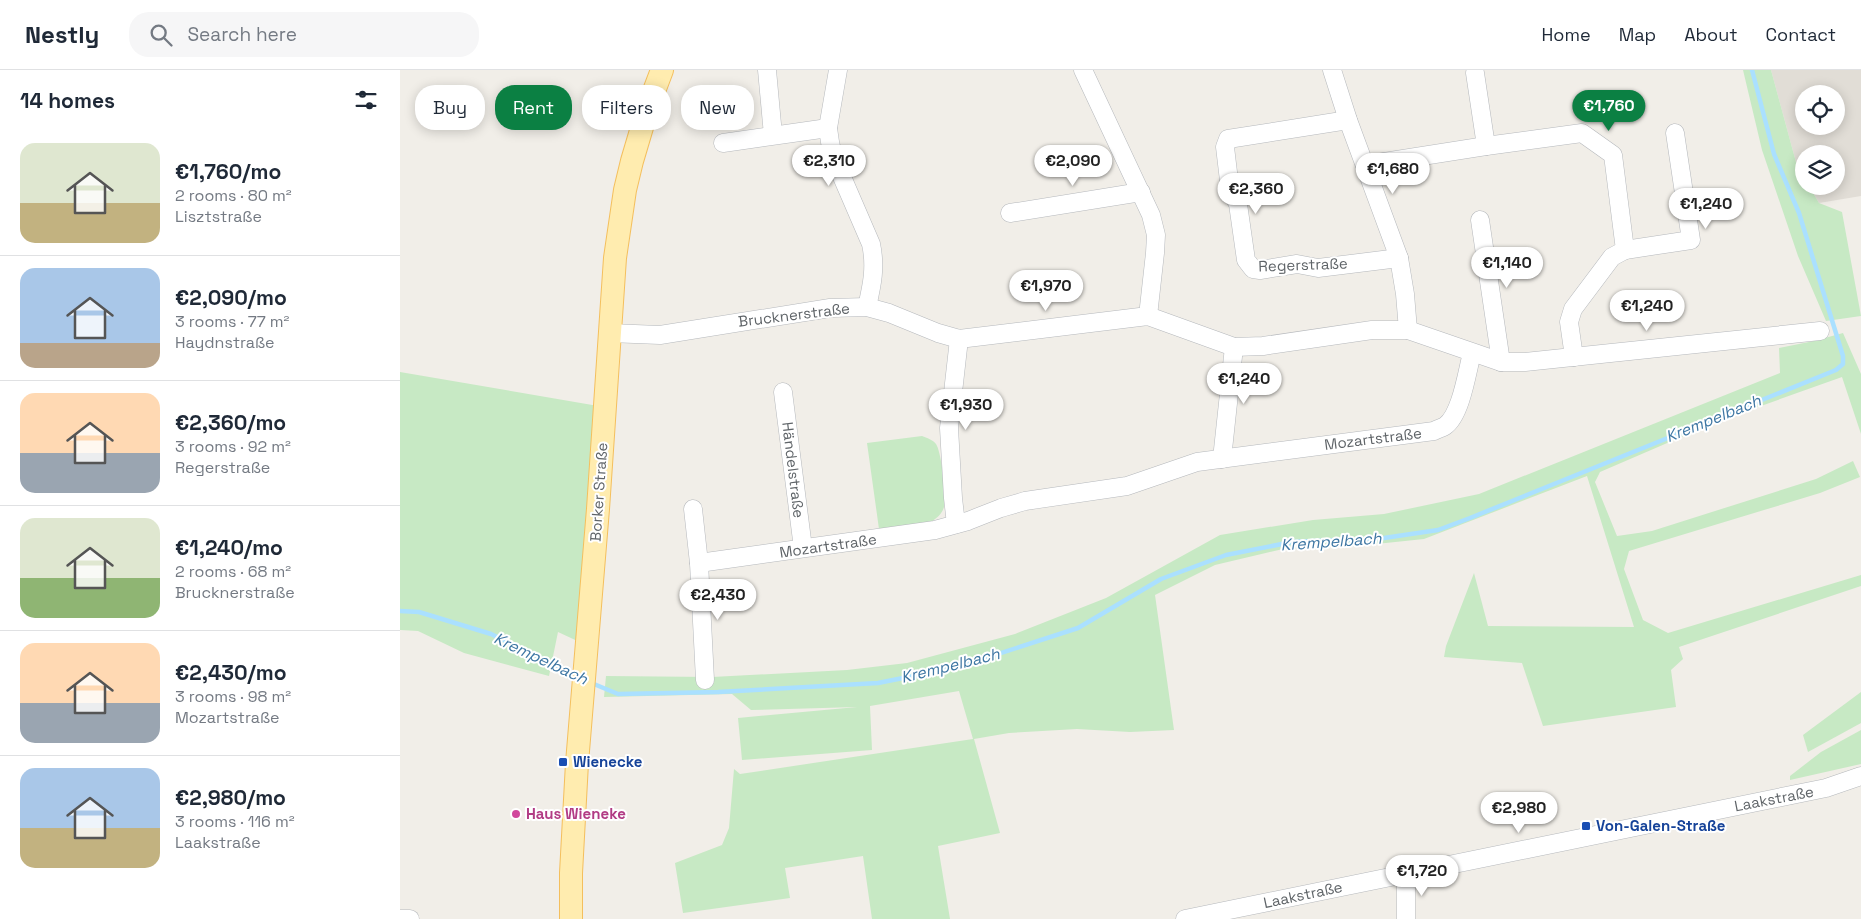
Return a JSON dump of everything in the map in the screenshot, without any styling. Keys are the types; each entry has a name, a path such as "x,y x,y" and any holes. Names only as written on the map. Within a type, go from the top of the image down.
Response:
{"main road":[{"name":"Borker Straße","path":"571,919 574,814 598,509 615,258 625,190 632,160 648,107 662,70"}],"street":[{"path":"767,70 773,135"},
{"path":"838,70 828,128 833,156 871,244 874,258 874,278 867,307"},
{"path":"1083,70 1151,215 1156,235 1148,316"},
{"path":"1332,70 1348,120 1399,258 1408,330"},
{"path":"1475,73 1486,146"},
{"name":"Regerstraße","path":"1348,120 1228,139 1224,147 1230,189 1238,204 1246,260 1254,269 1260,270 1298,264 1318,268 1399,258"},
{"path":"723,142 828,128"},
{"path":"1365,165 1582,133 1613,155 1625,250"},
{"path":"1574,357 1569,322 1573,309 1612,257 1625,250 1691,240 1675,133"},
{"path":"1010,213 1141,192"},
{"path":"1480,220 1501,362"},
{"name":"Brucknerstraße","path":"609,333 660,335 830,308 867,307 889,313 938,333 959,339 1148,316 1234,347 1263,346 1372,330 1408,330 1501,362 1525,362 1820,331"},
{"path":"956,524 949,428 959,339"},
{"path":"1222,458 1234,347"},
{"name":"Mozartstraße","path":"699,563 935,530 1025,501 1127,486 1197,462 1434,431 1445,426 1452,419 1458,408 1472,353"},
{"name":"Händelstraße","path":"783,392 803,548"},
{"path":"693,509 699,563 705,680"},
{"name":"Laakstraße","path":"1185,919 1826,788 1861,776"},
{"path":"1406,874 1406,919"},
{"path":"400,919 410,919"}],"shaded area":[{"path":"1771,70 1861,70 1861,196 1819,203 1814,195 1845,195 1845,145 1795,145 1795,159"}],"green space":[{"path":"1743,70 1771,70 1795,159 1795,195 1814,195 1819,203 1842,212 1861,316 1826,321 1798,256 1762,150"},
{"path":"1843,333 1861,374 1861,434 1842,377 1716,422 1600,472 1595,482 1617,536 1652,531 1816,479 1853,461 1860,477 1820,493 1629,551 1624,569 1643,620 1668,633 1861,575 1861,586 1679,647 1683,659 1671,670 1676,707 1543,726 1522,663 1444,657 1446,646 1474,573 1488,626 1634,627 1587,476 1424,539 1357,546 1283,549 1215,565 1155,595 1174,730 1130,732 1077,729 1009,733 974,739 1000,833 938,846 950,919 872,919 863,856 785,868 790,898 683,913 675,863 722,845 729,828 734,769 740,774 973,739 959,691 870,706 872,750 742,760 738,718 857,707 751,710 732,694 604,697 606,676 712,677 847,670 907,663 1015,634 1106,598 1220,535 1313,520 1384,514 1479,494 1780,373 1779,348"},
{"path":"400,372 604,407 586,645 558,632 549,676 464,653 418,631 400,630"},
{"path":"922,436 933,441 938,449 942,465 944,507 939,516 931,522 879,529 867,443"},
{"path":"1861,692 1861,723 1808,752 1803,735"},
{"path":"1861,730 1861,764 1790,780 1790,776 1821,752"}],"waterway":[{"name":"Krempelbach","path":"589,682 618,694 718,692 878,683 958,667 1078,628 1161,579 1226,555 1292,542 1384,538 1438,530 1836,370 1843,364 1843,356 1799,213 1774,154 1752,70"},
{"name":"Krempelbach","path":"400,611 419,612 491,634 578,676"}],"place":[{"name":"Wienecke","path":"563,762"},
{"name":"Haus Wieneke","path":"516,814"},
{"name":"Von-Galen-Straße","path":"1586,826"}]}
